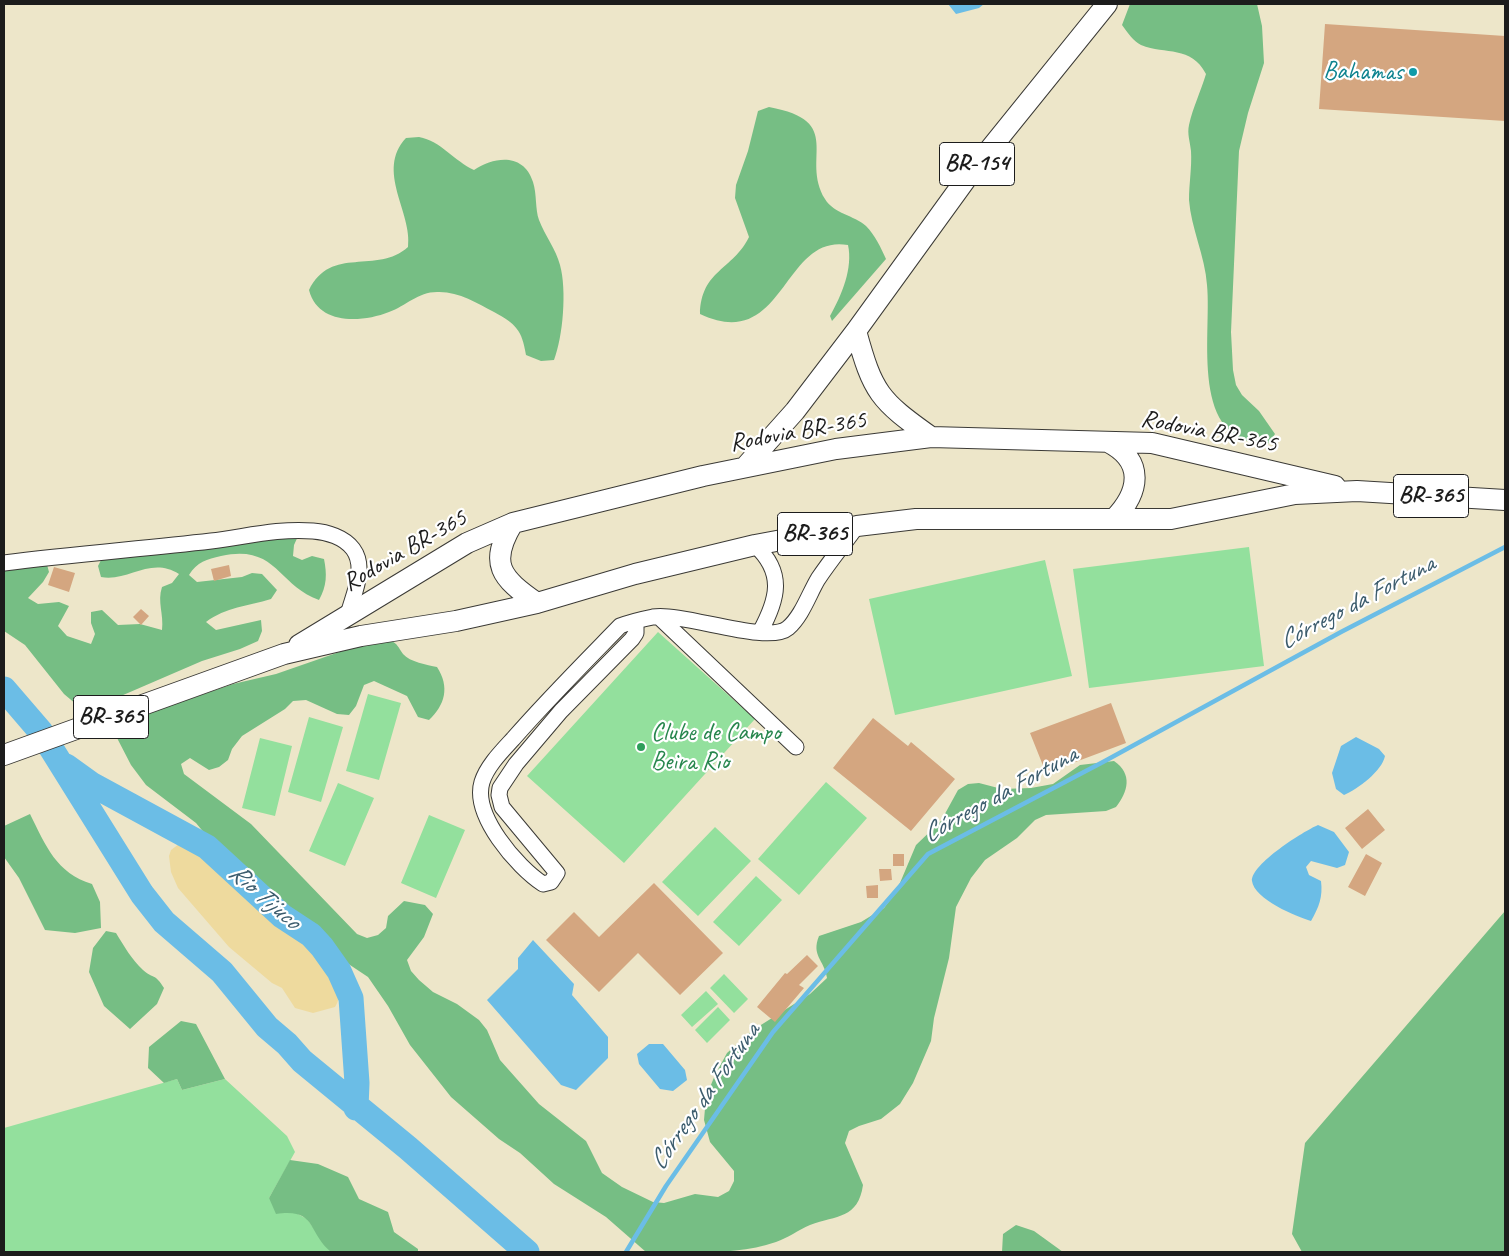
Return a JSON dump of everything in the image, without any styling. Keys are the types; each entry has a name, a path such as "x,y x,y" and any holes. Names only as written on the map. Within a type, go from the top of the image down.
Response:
{"main road":[{"name":"BR-154","path":"745,467 795,411 856,331 969,174 1107,4"},
{"path":"856,331 870,378 882,399 900,415 931,436"},
{"name":"Rodovia BR-365","path":"284,654 467,543 513,523 745,467 836,449 931,436 1152,443 1357,491"},
{"path":"1108,442 1121,449 1128,456 1135,474 1130,499 1114,519"},
{"name":"Rodovia BR-365","path":"4,755 284,654 361,636 456,621 537,603 635,574 755,545 857,526 916,519 1171,519 1295,494 1357,491 1505,500"},
{"path":"513,523 501,545 499,563 509,582 537,603"}],"street":[{"path":"636,623 636,633 632,640 561,711 516,764 500,788 499,795 502,807 557,873 551,882 543,884 517,860 495,833 482,809 482,783 500,755 546,702 620,626 629,622 636,623 659,617 760,632 782,632 789,627 819,578 857,526"},
{"path":"4,563 213,540 257,533 314,531 337,536 353,548 357,556 359,565 358,577 348,615"},
{"path":"755,545 770,563 776,591 773,605 760,632"},
{"path":"659,617 796,747"}],"green space":[{"path":"1130,4 1257,4 1262,26 1264,63 1248,113 1239,151 1231,332 1233,370 1236,385 1242,395 1259,411 1275,434 1268,444 1243,439 1225,426 1215,407 1209,384 1207,285 1204,263 1190,211 1191,151 1188,135 1188,128 1206,74 1200,65 1185,55 1150,48 1135,41 1122,25"},
{"path":"769,107 792,113 807,122 814,131 819,184 825,199 834,208 866,226 875,237 886,259 832,321 830,316 839,299 848,272 848,245 826,246 809,256 767,307 750,318 728,322 700,314 706,288 719,271 735,257 749,237 735,198 736,185 748,151 758,111"},
{"path":"419,137 441,147 474,170 491,162 508,160 523,166 529,173 533,182 539,220 556,253 562,275 564,300 562,326 554,360 541,361 526,355 520,334 513,324 481,305 452,293 437,292 424,294 378,316 354,319 331,315 321,310 314,301 309,290 318,276 329,268 342,264 383,259 396,255 408,247 408,234 394,178 394,164 397,151 406,138"},
{"path":"299,534 294,545 293,556 302,560 312,556 324,559 326,580 319,600 294,585 266,561 254,556 240,554 211,558 195,567 189,575 197,582 242,577 252,573 262,574 277,590 271,599 229,610 206,622 216,630 261,620 262,631 258,641 202,661 100,705 83,710 64,694 25,645 4,631 4,561 46,561 49,572 43,582 28,598 38,604 59,602 69,606 58,626 67,636 91,644 95,634 91,623 91,612 102,610 118,625 140,624 162,630 160,598 162,587 172,583 179,574 168,569 149,568 111,578 101,577 98,566 103,556"},
{"path":"1249,547 1264,666 1089,688 1073,569"},
{"path":"1045,560 1072,676 895,715 869,599"},
{"name":"Clube de Campo Beira Rio","path":"658,632 755,719 624,863 527,776"},
{"path":"390,640 396,644 406,657 419,663 437,667 441,674 444,695 439,708 429,720 418,717 407,696 374,681 364,685 356,706 349,715 337,714 306,700 293,701 285,709 242,736 232,749 228,760 219,767 209,770 190,758 181,764 184,774 251,824 357,934 367,938 378,935 386,928 388,916 404,901 425,905 433,914 424,937 407,960 411,971 433,992 457,1004 479,1020 487,1030 500,1060 539,1104 586,1141 602,1173 622,1187 653,1202 664,1203 695,1194 718,1197 729,1191 734,1181 734,1171 710,1142 704,1120 706,1097 727,1053 753,1030 810,994 827,978 816,948 819,936 861,922 884,908 897,890 916,845 941,821 958,790 968,784 979,783 1002,789 1031,788 1053,784 1080,765 1114,761 1124,772 1127,783 1126,789 1116,807 1106,811 1046,815 1035,820 1017,838 985,860 971,878 956,907 949,958 934,1018 931,1041 913,1083 900,1104 881,1119 849,1131 845,1143 863,1185 860,1196 851,1210 837,1217 810,1225 780,1240 760,1246 712,1252 646,1252 606,1217 554,1184 520,1153 499,1139 451,1097 410,1045 388,1006 368,977 329,951 220,852 196,823 146,785 131,765 116,736 125,725 146,714 233,684 276,674 348,649"},
{"path":"368,694 401,703 379,780 346,771"},
{"path":"309,717 343,727 321,802 288,792"},
{"path":"260,738 292,746 275,816 242,808"},
{"path":"826,782 867,818 799,895 758,859"},
{"path":"338,783 374,798 345,866 309,851"},
{"path":"30,814 47,847 61,865 69,873 92,884 100,902 101,928 75,933 45,930 19,878 4,857 4,826"},
{"path":"429,815 465,830 436,898 401,883"},
{"path":"715,827 751,861 698,916 662,882"},
{"path":"756,876 782,900 739,946 713,922"},
{"path":"1505,911 1505,1252 1302,1252 1292,1234 1305,1143"},
{"path":"106,931 116,933 135,962 146,973 156,978 164,988 157,1004 130,1029 104,1006 89,972 93,948"},
{"path":"724,974 748,999 734,1013 710,988"},
{"path":"706,991 718,1004 692,1027 681,1015"},
{"path":"718,1007 730,1020 707,1043 695,1030"},
{"path":"181,1021 196,1024 225,1079 182,1090 177,1079 164,1083 148,1068 149,1047"},
{"path":"177,1079 182,1090 225,1079 287,1136 295,1152 269,1198 307,1219 331,1252 4,1252 4,1128"},
{"path":"290,1160 318,1164 348,1177 359,1199 388,1212 394,1232 418,1249 418,1252 331,1252 305,1218 289,1213 276,1214 269,1198"},
{"path":"1016,1225 1034,1231 1063,1252 1002,1252 1003,1234"}],"sand":[{"path":"183,841 310,943 336,976 340,992 335,1007 313,1013 295,1008 282,988 272,983 229,947 178,888 171,872 169,856 171,850"}],"water":[{"path":"948,4 984,4 979,8 956,14"},
{"path":"1356,737 1379,749 1385,756 1379,768 1369,779 1344,795 1336,789 1332,773 1341,746"},
{"path":"1318,825 1334,832 1349,852 1345,865 1337,868 1311,861 1306,867 1309,875 1321,881 1320,902 1311,921 1296,916 1268,901 1255,888 1252,881 1254,874 1269,857"},
{"path":"533,940 574,984 572,995 608,1037 608,1058 576,1090 561,1085 487,1000 518,969 518,958"},
{"path":"649,1044 663,1044 685,1070 687,1080 673,1091 660,1089 639,1064 637,1054"}],"building":[{"name":"Bahamas","path":"1325,24 1505,36 1505,121 1319,109"},
{"path":"229,565 231,576 214,581 211,569"},
{"path":"54,567 75,573 69,592 48,585"},
{"path":"141,609 149,616 141,625 133,617"},
{"path":"1111,703 1126,743 1046,773 1030,733"},
{"path":"873,718 908,746 911,742 955,779 911,831 833,768"},
{"path":"1368,809 1385,830 1362,849 1345,828"},
{"path":"893,854 904,854 904,866 893,866"},
{"path":"1366,854 1382,863 1365,896 1348,887"},
{"path":"879,869 891,869 892,880 880,881"},
{"path":"654,883 723,953 680,995 638,953 599,992 546,940 574,912 599,937"},
{"path":"878,885 878,898 867,898 866,886"},
{"path":"807,955 818,966 799,985 804,988 775,1022 757,1007 785,973 787,974"}],"waterway":[{"name":"Córrego da Fortuna","path":"626,1252 666,1186 773,1032 928,854 1103,762 1341,632 1505,547"},
{"name":"Rio Tijuco","path":"4,689 41,732 142,894 164,922 222,972 267,1027 287,1044 302,1061 408,1148 527,1252"},
{"name":"Rio Tijuco","path":"66,766 91,784 207,847 282,916 311,935 322,947 339,971 351,998 357,1083 356,1108"}],"place":[{"name":"Bahamas","path":"1413,72"},
{"name":"Clube de Campo Beira Rio","path":"641,747"}]}
